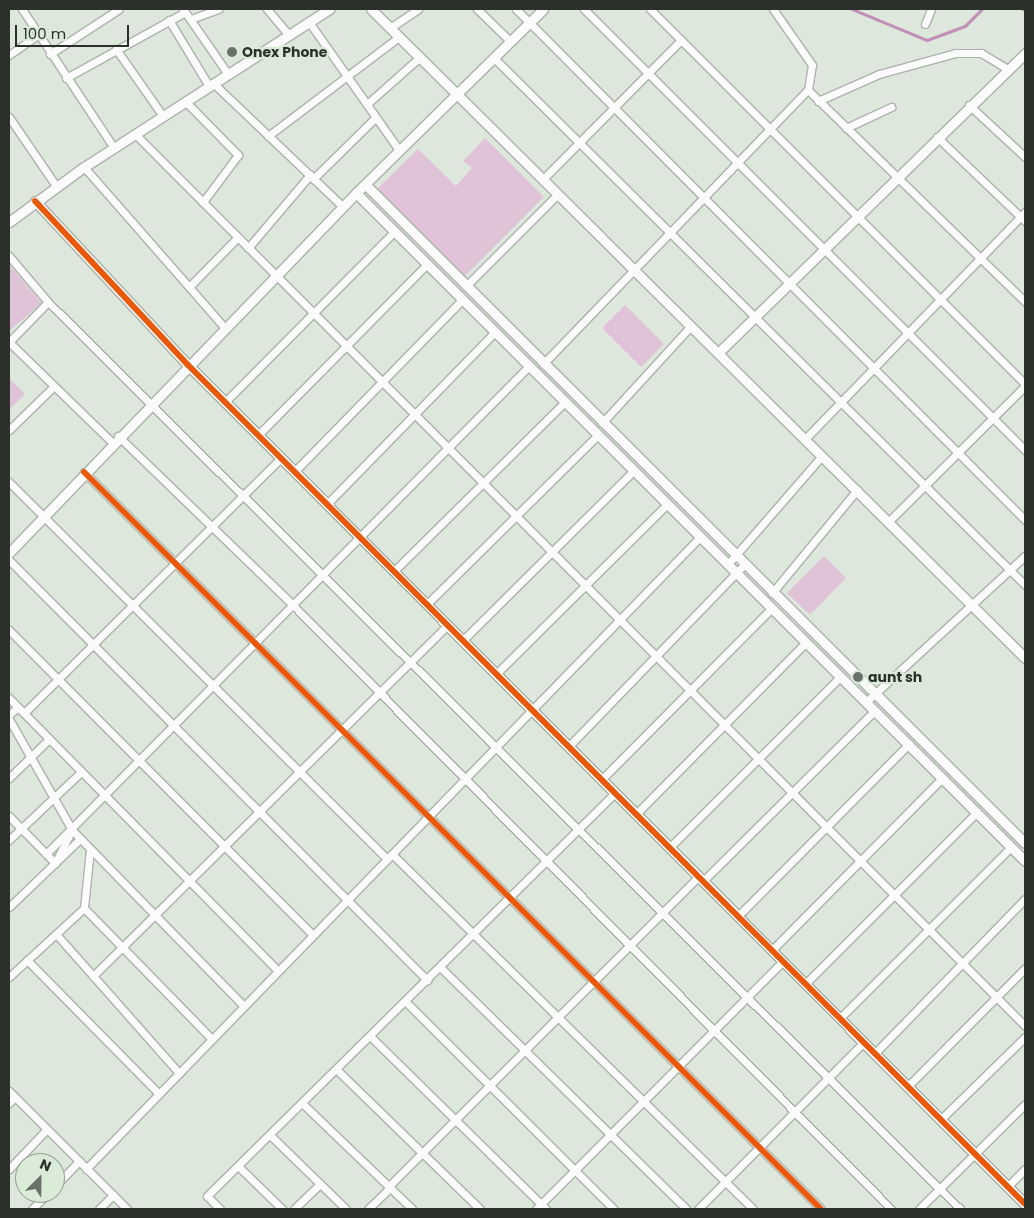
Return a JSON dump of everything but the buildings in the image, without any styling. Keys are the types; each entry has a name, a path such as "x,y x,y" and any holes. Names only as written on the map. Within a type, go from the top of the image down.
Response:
{"street":[{"path":"22,9 114,148"},
{"path":"50,54 118,9"},
{"path":"191,19 218,9"},
{"path":"267,9 288,35"},
{"path":"9,222 20,211 84,167 328,9"},
{"path":"371,9 1025,658"},
{"path":"390,28 418,9"},
{"path":"477,9 510,41"},
{"path":"516,9 612,109 789,283 1025,520"},
{"path":"9,554 115,439 277,276 356,193 543,9"},
{"path":"584,9 1025,450"},
{"path":"650,9 769,130 941,298 1025,385 888,522"},
{"path":"543,364 808,90 812,65 773,9"},
{"path":"925,24 930,9"},
{"path":"66,78 184,10 228,74"},
{"path":"169,20 211,85 343,207"},
{"path":"309,22 399,150"},
{"path":"9,55 38,35"},
{"path":"268,136 400,37"},
{"path":"543,179 681,40"},
{"path":"116,50 163,116"},
{"path":"818,101 879,74 955,53 981,53 1008,70"},
{"path":"718,353 937,136 1025,54"},
{"path":"367,104 420,57"},
{"path":"494,58 1025,585"},
{"path":"808,90 1025,302"},
{"path":"185,101 238,155 203,202"},
{"path":"969,105 1025,157"},
{"path":"846,128 891,107"},
{"path":"248,248 311,177 376,116"},
{"path":"9,117 56,186"},
{"path":"135,134 1025,1026"},
{"path":"805,439 980,258 1024,216 937,136"},
{"path":"84,167 225,328"},
{"path":"366,185 744,565 1025,843"},
{"path":"356,193 1025,861"},
{"path":"466,286 558,194"},
{"path":"35,201 188,365 1025,1204"},
{"path":"9,213 20,211"},
{"path":"225,402 394,232"},
{"path":"189,287 238,237"},
{"path":"9,256 48,302 244,495 827,1079 960,1209"},
{"path":"258,435 427,264"},
{"path":"295,471 463,300"},
{"path":"48,302 9,342 52,387 115,439 213,526 294,606 463,781 796,1110 891,1209"},
{"path":"602,423 691,326"},
{"path":"327,504 416,416 495,332"},
{"path":"46,854 106,797 529,366"},
{"path":"9,430 52,387"},
{"path":"394,571 565,402"},
{"path":"427,604 598,435"},
{"path":"728,564 822,456"},
{"path":"24,713 282,458"},
{"path":"463,640 634,470"},
{"path":"84,472 427,818 758,1149 821,1209"},
{"path":"9,482 300,772 473,934 753,1209"},
{"path":"772,592 856,490"},
{"path":"496,674 584,584 667,504"},
{"path":"684,520 692,512"},
{"path":"86,1169 700,537"},
{"path":"866,702 974,607 1025,556"},
{"path":"9,560 262,810 426,980"},
{"path":"569,746 744,565"},
{"path":"602,779 772,608"},
{"path":"94,976 448,625"},
{"path":"9,630 313,935"},
{"path":"636,814 806,642"},
{"path":"670,847 840,677"},
{"path":"9,698 278,971"},
{"path":"18,707 9,717 72,830 244,1006"},
{"path":"368,1209 661,913 701,878 874,711"},
{"path":"9,778 49,739"},
{"path":"738,916 909,744"},
{"path":"9,840 82,772"},
{"path":"772,950 942,778"},
{"path":"220,1209 207,1196 615,793"},
{"path":"805,984 977,812"},
{"path":"9,816 55,863"},
{"path":"55,863 72,830"},
{"path":"46,854 80,839"},
{"path":"9,906 80,839"},
{"path":"840,1018 1011,847"},
{"path":"9,977 84,908 90,849"},
{"path":"875,1053 1025,899"},
{"path":"84,908 212,1039"},
{"path":"56,934 179,1073"},
{"path":"27,960 159,1094"},
{"path":"370,1036 541,1208 610,1134 783,961"},
{"path":"440,967 686,1209"},
{"path":"908,1086 1025,968"},
{"path":"405,1001 614,1209"},
{"path":"941,1119 1025,1037"},
{"path":"698,1209 864,1042"},
{"path":"336,1069 480,1209"},
{"path":"9,1091 127,1209"},
{"path":"9,1103 15,1097"},
{"path":"302,1103 412,1209"},
{"path":"919,1209 1025,1104"},
{"path":"9,1169 47,1129"},
{"path":"270,1135 346,1209"},
{"path":"65,1176 79,1161"},
{"path":"238,1166 282,1209"},
{"path":"1008,1186 1025,1169"},
{"path":"294,1209 320,1184"},
{"path":"99,1209 113,1195"}],"shaded area":[{"path":"485,138 544,197 464,277 377,189 418,149 456,186 472,168 463,161"},
{"path":"9,265 42,303 9,331"},
{"path":"625,305 664,344 641,367 602,328"},
{"path":"9,378 25,394 9,410"},
{"path":"824,556 846,578 810,615 787,593"}],"waterway":[{"path":"852,9 927,40 965,26 982,9"}],"cycle path":[{"path":"35,201 188,365 1025,1204"},
{"path":"84,472 821,1209"}],"place":[{"name":"Onex Phone","path":"232,52"},
{"name":"aunt sh","path":"858,677"}]}
